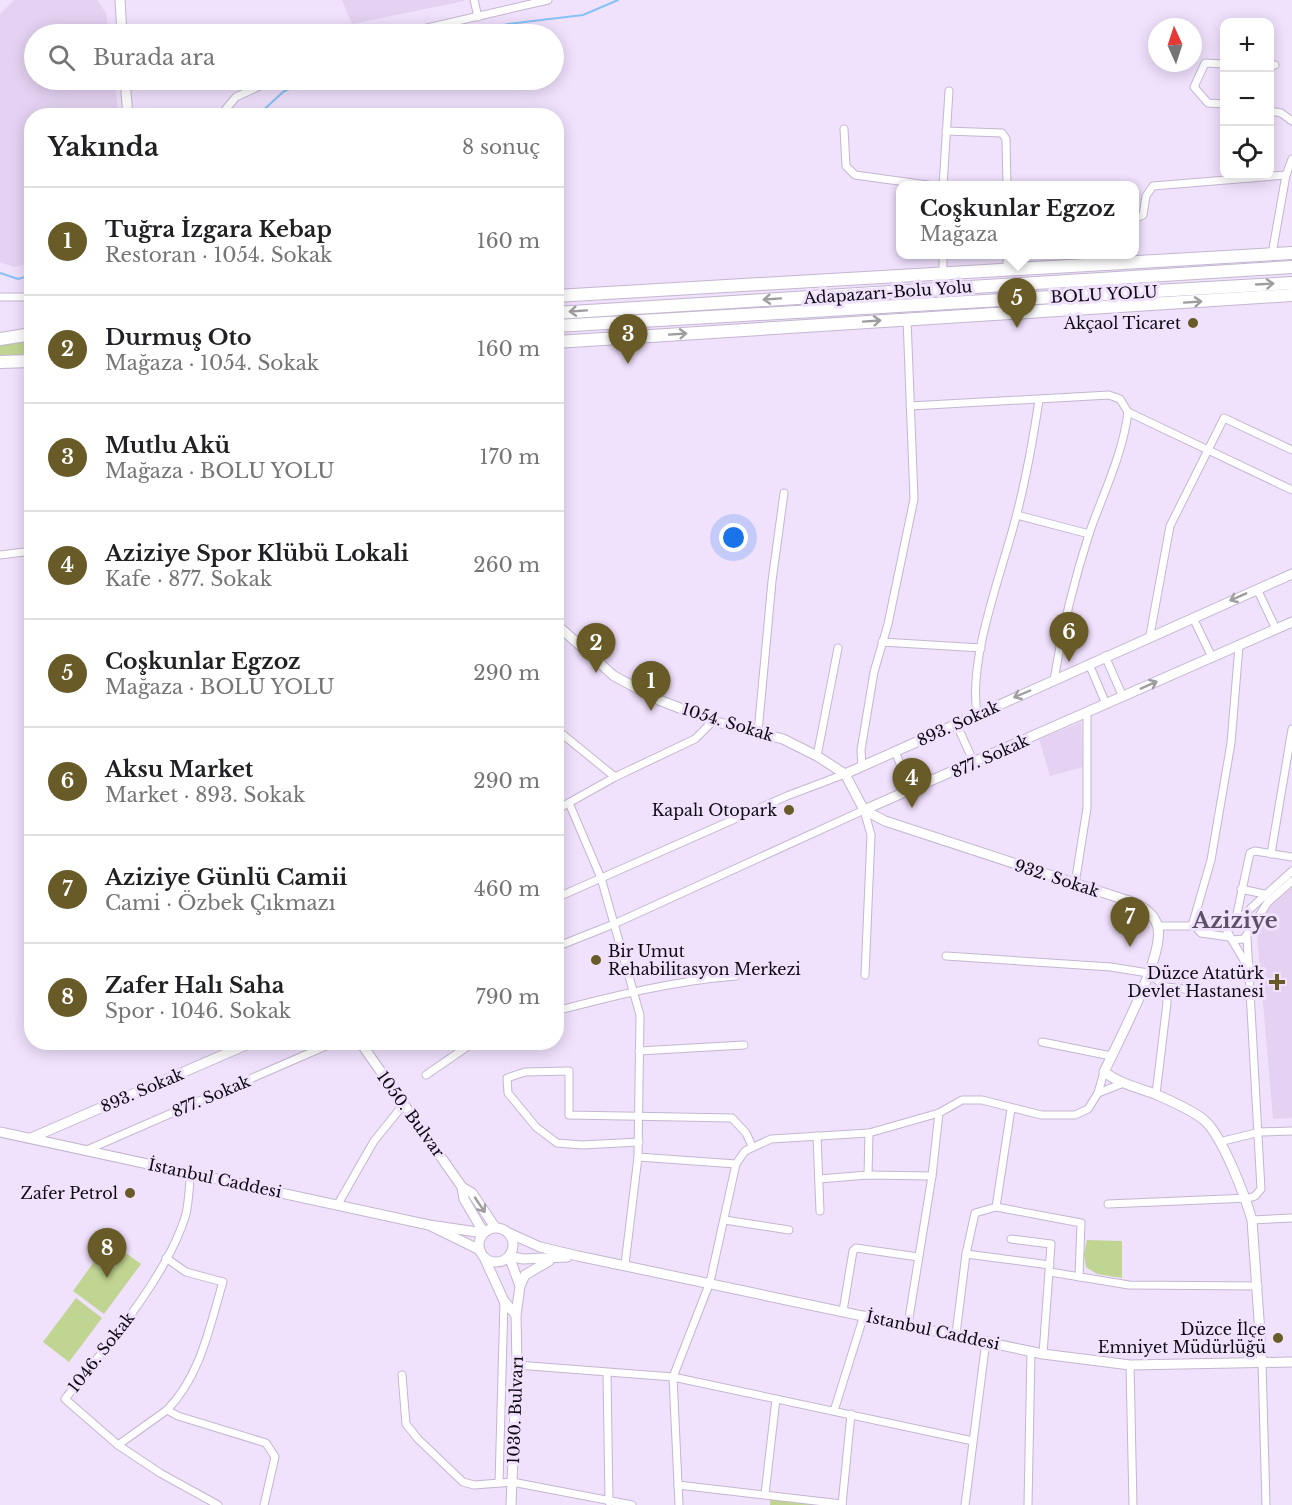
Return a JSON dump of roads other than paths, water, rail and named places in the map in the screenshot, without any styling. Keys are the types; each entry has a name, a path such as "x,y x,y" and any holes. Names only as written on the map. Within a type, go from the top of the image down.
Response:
{"highway":[{"path":"564,296 1292,253"},
{"name":"Adapazarı-Bolu Yolu","path":"564,312 1292,267"},
{"name":"BOLU YOLU","path":"564,326 1292,283"},
{"path":"564,341 907,319 1036,314 1292,295"},
{"path":"0,339 24,335"},
{"path":"0,362 24,361"}],"street":[{"path":"120,0 121,24"},
{"path":"474,0 478,17"},
{"path":"446,24 548,0"},
{"path":"1220,64 1205,63 1194,87 1208,102 1220,104"},
{"path":"126,90 127,108"},
{"path":"227,108 236,97 251,90"},
{"path":"943,181 949,91"},
{"path":"1274,112 1281,113 1292,121"},
{"path":"844,129 846,166 855,175 899,181"},
{"path":"946,131 1002,133 1006,139 1007,181"},
{"path":"1272,254 1286,175 1292,159"},
{"path":"1139,217 1143,215 1146,196 1153,186 1286,175"},
{"path":"943,259 943,274"},
{"path":"1007,259 1007,269"},
{"path":"0,297 24,297"},
{"path":"861,766 863,739 882,642 914,499 907,319"},
{"path":"910,406 1108,395 1120,399 1128,412 1292,490"},
{"path":"977,713 976,682 981,648 1017,514 1039,400"},
{"path":"1054,680 1063,624 1089,534 1126,431 1128,412"},
{"path":"1150,635 1170,526 1224,418 1292,450"},
{"path":"758,732 773,571 784,493"},
{"path":"1017,514 1089,534"},
{"path":"0,555 24,552"},
{"name":"893. Sokak","path":"564,892 787,796 845,774 1150,635 1292,574"},
{"path":"1257,589 1276,629"},
{"path":"1193,618 1212,657"},
{"name":"877. Sokak","path":"564,944 614,924 864,810 1292,622"},
{"name":"1054. Sokak","path":"564,631 614,676 659,700 713,721 783,739 817,756 845,774"},
{"path":"882,642 981,648"},
{"path":"1193,926 1211,860 1229,754 1239,646"},
{"path":"817,756 838,648"},
{"path":"1105,656 1123,697"},
{"path":"1089,664 1106,705"},
{"path":"1075,884 1087,808 1087,713"},
{"path":"564,806 615,777 695,739 713,721"},
{"path":"956,723 974,763"},
{"path":"1271,854 1292,729"},
{"path":"564,736 615,777"},
{"path":"895,751 911,791"},
{"path":"845,774 864,810 870,835 865,975"},
{"path":"569,803 601,878 640,1015 639,1142 625,1264"},
{"name":"932. Sokak","path":"864,810 885,821 1138,905 1147,911 1158,926"},
{"path":"1236,918 1250,853 1255,850 1292,857"},
{"path":"1248,967 1226,929 1292,871"},
{"path":"1193,926 1201,933 1240,941 1248,933 1268,902 1292,881"},
{"path":"1241,889 1264,894"},
{"path":"679,1505 673,1377 710,1282 736,1164 752,1146 771,1139 869,1133 939,1113 962,1100 981,1100 1041,1115 1075,1115 1088,1108 1098,1093 1104,1072 1148,973 1159,936 1158,926 1193,926 1203,922 1236,918 1247,921 1250,956 1249,996 1260,1132 1261,1189 1255,1196 1245,1198 1107,1204"},
{"path":"946,956 1111,967 1148,973 1166,987 1249,996"},
{"path":"564,1009 634,990 690,980 736,976"},
{"path":"1156,1094 1167,1003 1166,987"},
{"path":"1042,1042 1111,1056"},
{"path":"639,1051 744,1045"},
{"name":"893. Sokak","path":"30,1138 234,1050"},
{"name":"877. Sokak","path":"87,1150 317,1050"},
{"name":"1050. Bulvar","path":"366,1050 462,1187"},
{"path":"426,1075 462,1050"},
{"path":"639,1142 582,1145 557,1143 536,1127 507,1094 507,1078 525,1072 569,1071 569,1115 732,1119 746,1133 752,1146"},
{"path":"1104,1072 1121,1084 1156,1094 1204,1120 1219,1142 1245,1198 1252,1220 1258,1286 1266,1505"},
{"path":"1098,1093 1121,1084"},
{"path":"338,1204 374,1141 404,1104"},
{"path":"996,1207 1011,1109"},
{"path":"908,1324 932,1176 939,1113"},
{"path":"1219,1142 1260,1132 1292,1131"},
{"name":"İstanbul Caddesi","path":"0,1132 429,1225 484,1233"},
{"path":"868,1175 869,1133"},
{"path":"817,1136 820,1210"},
{"path":"638,1157 736,1164"},
{"name":"1046. Sokak","path":"118,1445 65,1399 135,1308 166,1258 186,1214 191,1172"},
{"path":"819,1179 868,1175 932,1176"},
{"path":"462,1187 472,1193 495,1227 509,1233 514,1245 510,1256 500,1262 482,1253"},
{"path":"462,1187 464,1199 484,1233"},
{"path":"956,1334 966,1254 975,1213 996,1207 1081,1223 1079,1276"},
{"path":"1252,1220 1292,1218"},
{"path":"725,1220 789,1230"},
{"name":"İstanbul Caddesi","path":"429,1225 482,1253"},
{"path":"495,1227 484,1233 479,1241 482,1253 504,1301 516,1315"},
{"name":"İstanbul Caddesi","path":"509,1233 540,1247 579,1256 1043,1353 1130,1365 1292,1362"},
{"path":"1011,1239 1051,1244 1043,1353"},
{"path":"843,1311 853,1251 856,1248 918,1257"},
{"path":"966,1254 1050,1268 1129,1285 1258,1286"},
{"name":"İstanbul Caddesi","path":"510,1256 523,1259 579,1256"},
{"name":"1030. Bulvarı","path":"510,1256 520,1286 516,1315 517,1365 511,1505"},
{"path":"166,1258 186,1272 223,1282 201,1357 185,1392 167,1410 118,1445 160,1473 218,1505"},
{"path":"520,1286 525,1275 534,1267 556,1258"},
{"path":"499,1483 504,1301"},
{"path":"834,1411 864,1315"},
{"path":"965,1505 986,1341"},
{"path":"1028,1505 1031,1351"},
{"path":"517,1365 673,1377 973,1441"},
{"path":"1130,1365 1133,1505"},
{"path":"607,1373 609,1503"},
{"path":"402,1375 406,1424 418,1439 463,1482 474,1485 512,1482 609,1503 632,1505"},
{"path":"765,1494 776,1399"},
{"path":"167,1410 270,1447 275,1457 264,1505"},
{"path":"678,1485 842,1505 851,1414"}],"waterway":[{"path":"508,24 583,15 618,0"},
{"path":"266,108 287,90"},
{"path":"0,273 18,279 24,277"}],"place":[{"name":"Akçaol Ticaret","path":"1193,323"},
{"name":"Coşkunlar Egzoz","path":"1017,328"},
{"name":"Mutlu Akü","path":"628,364"},
{"name":"Aksu Market","path":"1069,662"},
{"name":"Durmuş Oto","path":"596,673"},
{"name":"Tuğra İzgara Kebap","path":"651,711"},
{"name":"Aziziye Spor Klübü Lokali","path":"912,808"},
{"name":"Kapalı Otopark","path":"789,810"},
{"name":"Aziziye Günlü Camii","path":"1130,947"},
{"name":"Bir Umut Rehabilitasyon Merkezi","path":"596,960"},
{"name":"Düzce Atatürk Devlet Hastanesi","path":"1277,982"},
{"name":"Zafer Petrol","path":"130,1193"},
{"name":"Zafer Halı Saha","path":"107,1278"},
{"name":"Düzce İlçe Emniyet Müdürlüğü","path":"1278,1338"}],"district":[{"name":"Aziziye","path":"1235,920"}]}
